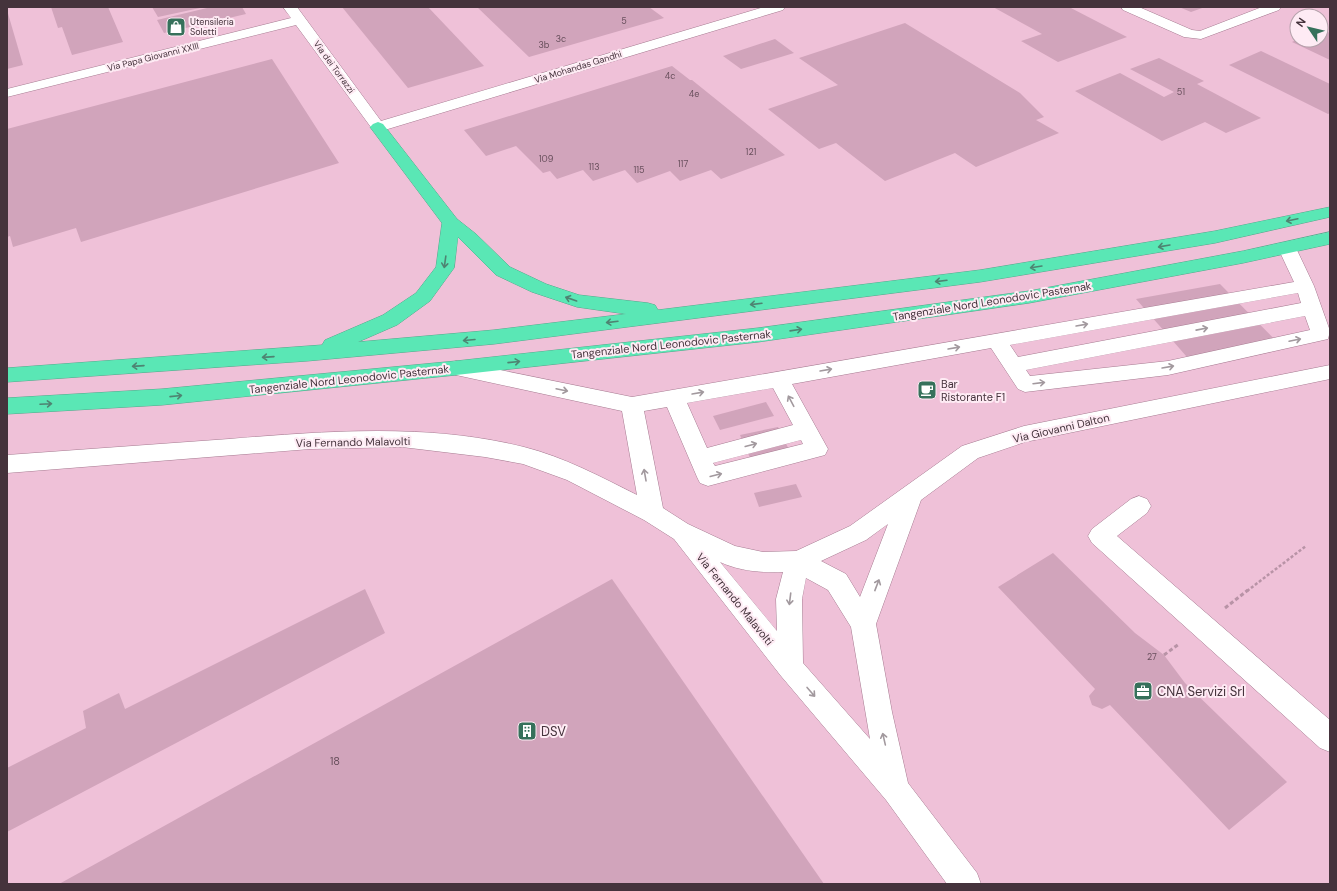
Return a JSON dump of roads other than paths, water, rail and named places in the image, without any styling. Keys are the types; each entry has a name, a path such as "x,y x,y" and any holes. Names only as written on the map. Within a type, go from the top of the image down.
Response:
{"highway":[{"path":"378,127 451,223 470,238 503,271 539,288 577,301 679,314"},
{"path":"7,375 307,354 494,337 980,276 1085,260 1215,237 1330,212"},
{"path":"307,354 364,332 390,320 423,297 444,268 451,223"},
{"name":"Tangenziale Nord Leonodovic Pasternak","path":"7,406 162,398 758,335 1029,297 1287,248 1330,238"}],"street":[{"name":"Via dei Torrazzi","path":"290,7 378,127"},
{"name":"Via Mohandas Gandhi","path":"378,127 778,7"},
{"path":"1128,7 1189,34 1201,35 1274,7"},
{"name":"Via Papa Giovanni XXIII","path":"7,93 299,20"},
{"path":"996,340 1025,384 1168,368 1321,334 1305,286 1287,248"},
{"path":"456,368 632,405 1305,286"},
{"path":"1012,365 1312,308"},
{"name":"Via Giovanni Dalton","path":"798,561 858,533 970,452 1024,434 1330,372"},
{"path":"674,397 700,458 806,430 779,379"},
{"path":"632,405 652,513"},
{"name":"Via Fernando Malavolti","path":"7,464 310,441 402,439 485,448 525,456 575,474 652,513 680,532 731,556 763,562 798,561 837,582 863,624 878,712 896,790"},
{"path":"863,624 911,495"},
{"path":"1139,506 1100,536 1330,738"},
{"name":"Via Fernando Malavolti","path":"680,532 790,667 896,790 966,884"},
{"name":"Via Fernando Malavolti","path":"790,667 789,599 798,561"}],"place":[{"name":"Utensileria Soletti","path":"176,27"},
{"name":"Bar Ristorante F1","path":"927,390"},
{"name":"CNA Servizi Srl","path":"1143,691"},
{"name":"DSV","path":"527,731"}]}
